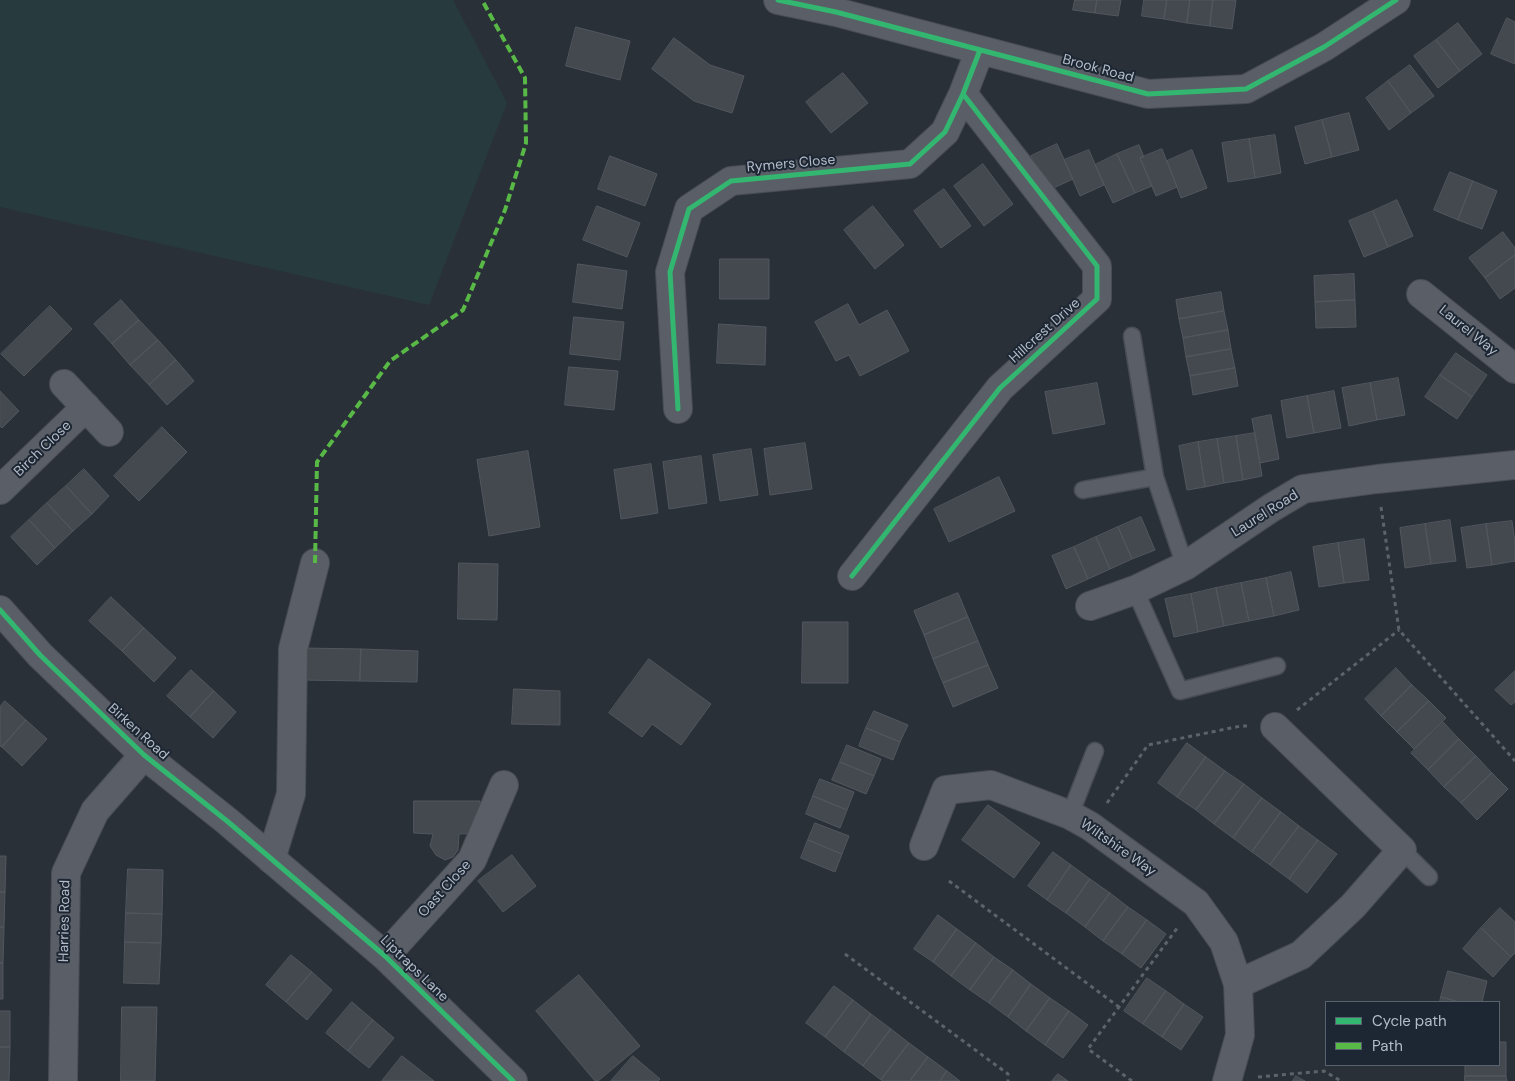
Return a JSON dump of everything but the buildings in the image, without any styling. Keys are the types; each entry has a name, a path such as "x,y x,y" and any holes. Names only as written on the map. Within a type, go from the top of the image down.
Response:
{"street":[{"name":"Brook Road","path":"778,0 838,6 980,50 1148,94 1246,89 1324,48 1396,0"},
{"name":"Rymers Close","path":"678,409 670,272 689,209 731,181 910,164 945,132 963,94 980,50"},
{"name":"Hillcrest Drive","path":"852,576 1000,388 1097,298 1097,266 963,94"},
{"name":"Laurel Way","path":"1421,294 1515,369"},
{"path":"64,384 109,432"},
{"name":"Birch Close","path":"0,490 86,407"},
{"name":"Laurel Road","path":"1090,606 1135,590 1185,566 1271,508 1303,489 1515,464"},
{"path":"271,859 291,794 293,649 315,563"},
{"name":"Birken Road","path":"0,610 40,655 144,755 227,821 271,859"},
{"path":"1238,984 1301,955 1353,906 1402,850 1275,727"},
{"name":"Harries Road","path":"63,1081 66,873 95,811 144,755"},
{"name":"Wiltshire Way","path":"924,846 946,790 991,784 1080,821 1196,903 1224,942 1238,984 1240,1035 1227,1080"},
{"name":"Oast Close","path":"385,956 472,860 504,785"},
{"name":"Liptraps Lane","path":"271,859 385,956 513,1081"}],"lane":[{"path":"1132,336 1155,477 1185,566"},
{"path":"1083,490 1155,477"},
{"path":"1135,590 1180,691 1277,666"},
{"path":"1080,821 1095,751"},
{"path":"1402,850 1429,877"}],"path":[{"path":"1376,479 1399,630 1515,761"},
{"path":"1080,821 1148,745 1241,726 1275,727 1399,630"},
{"path":"949,881 1119,1007"},
{"path":"1132,1081 1088,1048 1196,903"},
{"path":"844,954 1008,1074 1008,1081"},
{"path":"1227,1080 1324,1071 1340,1081"}],"green space":[{"path":"0,0 453,0 507,103 429,305 0,207"}],"marked path":[{"path":"315,563 317,462 390,361 463,310 505,210 526,143 525,78 482,0"}],"cycle path":[{"path":"778,0 836,12 1148,94 1246,89 1324,47 1396,0"},
{"path":"678,409 670,272 689,209 731,181 910,164 945,132 963,94 980,50"},
{"path":"852,576 1000,388 1097,299 1097,266 963,94"},
{"path":"0,610 40,655 144,755 227,821 385,956 513,1081"}]}
